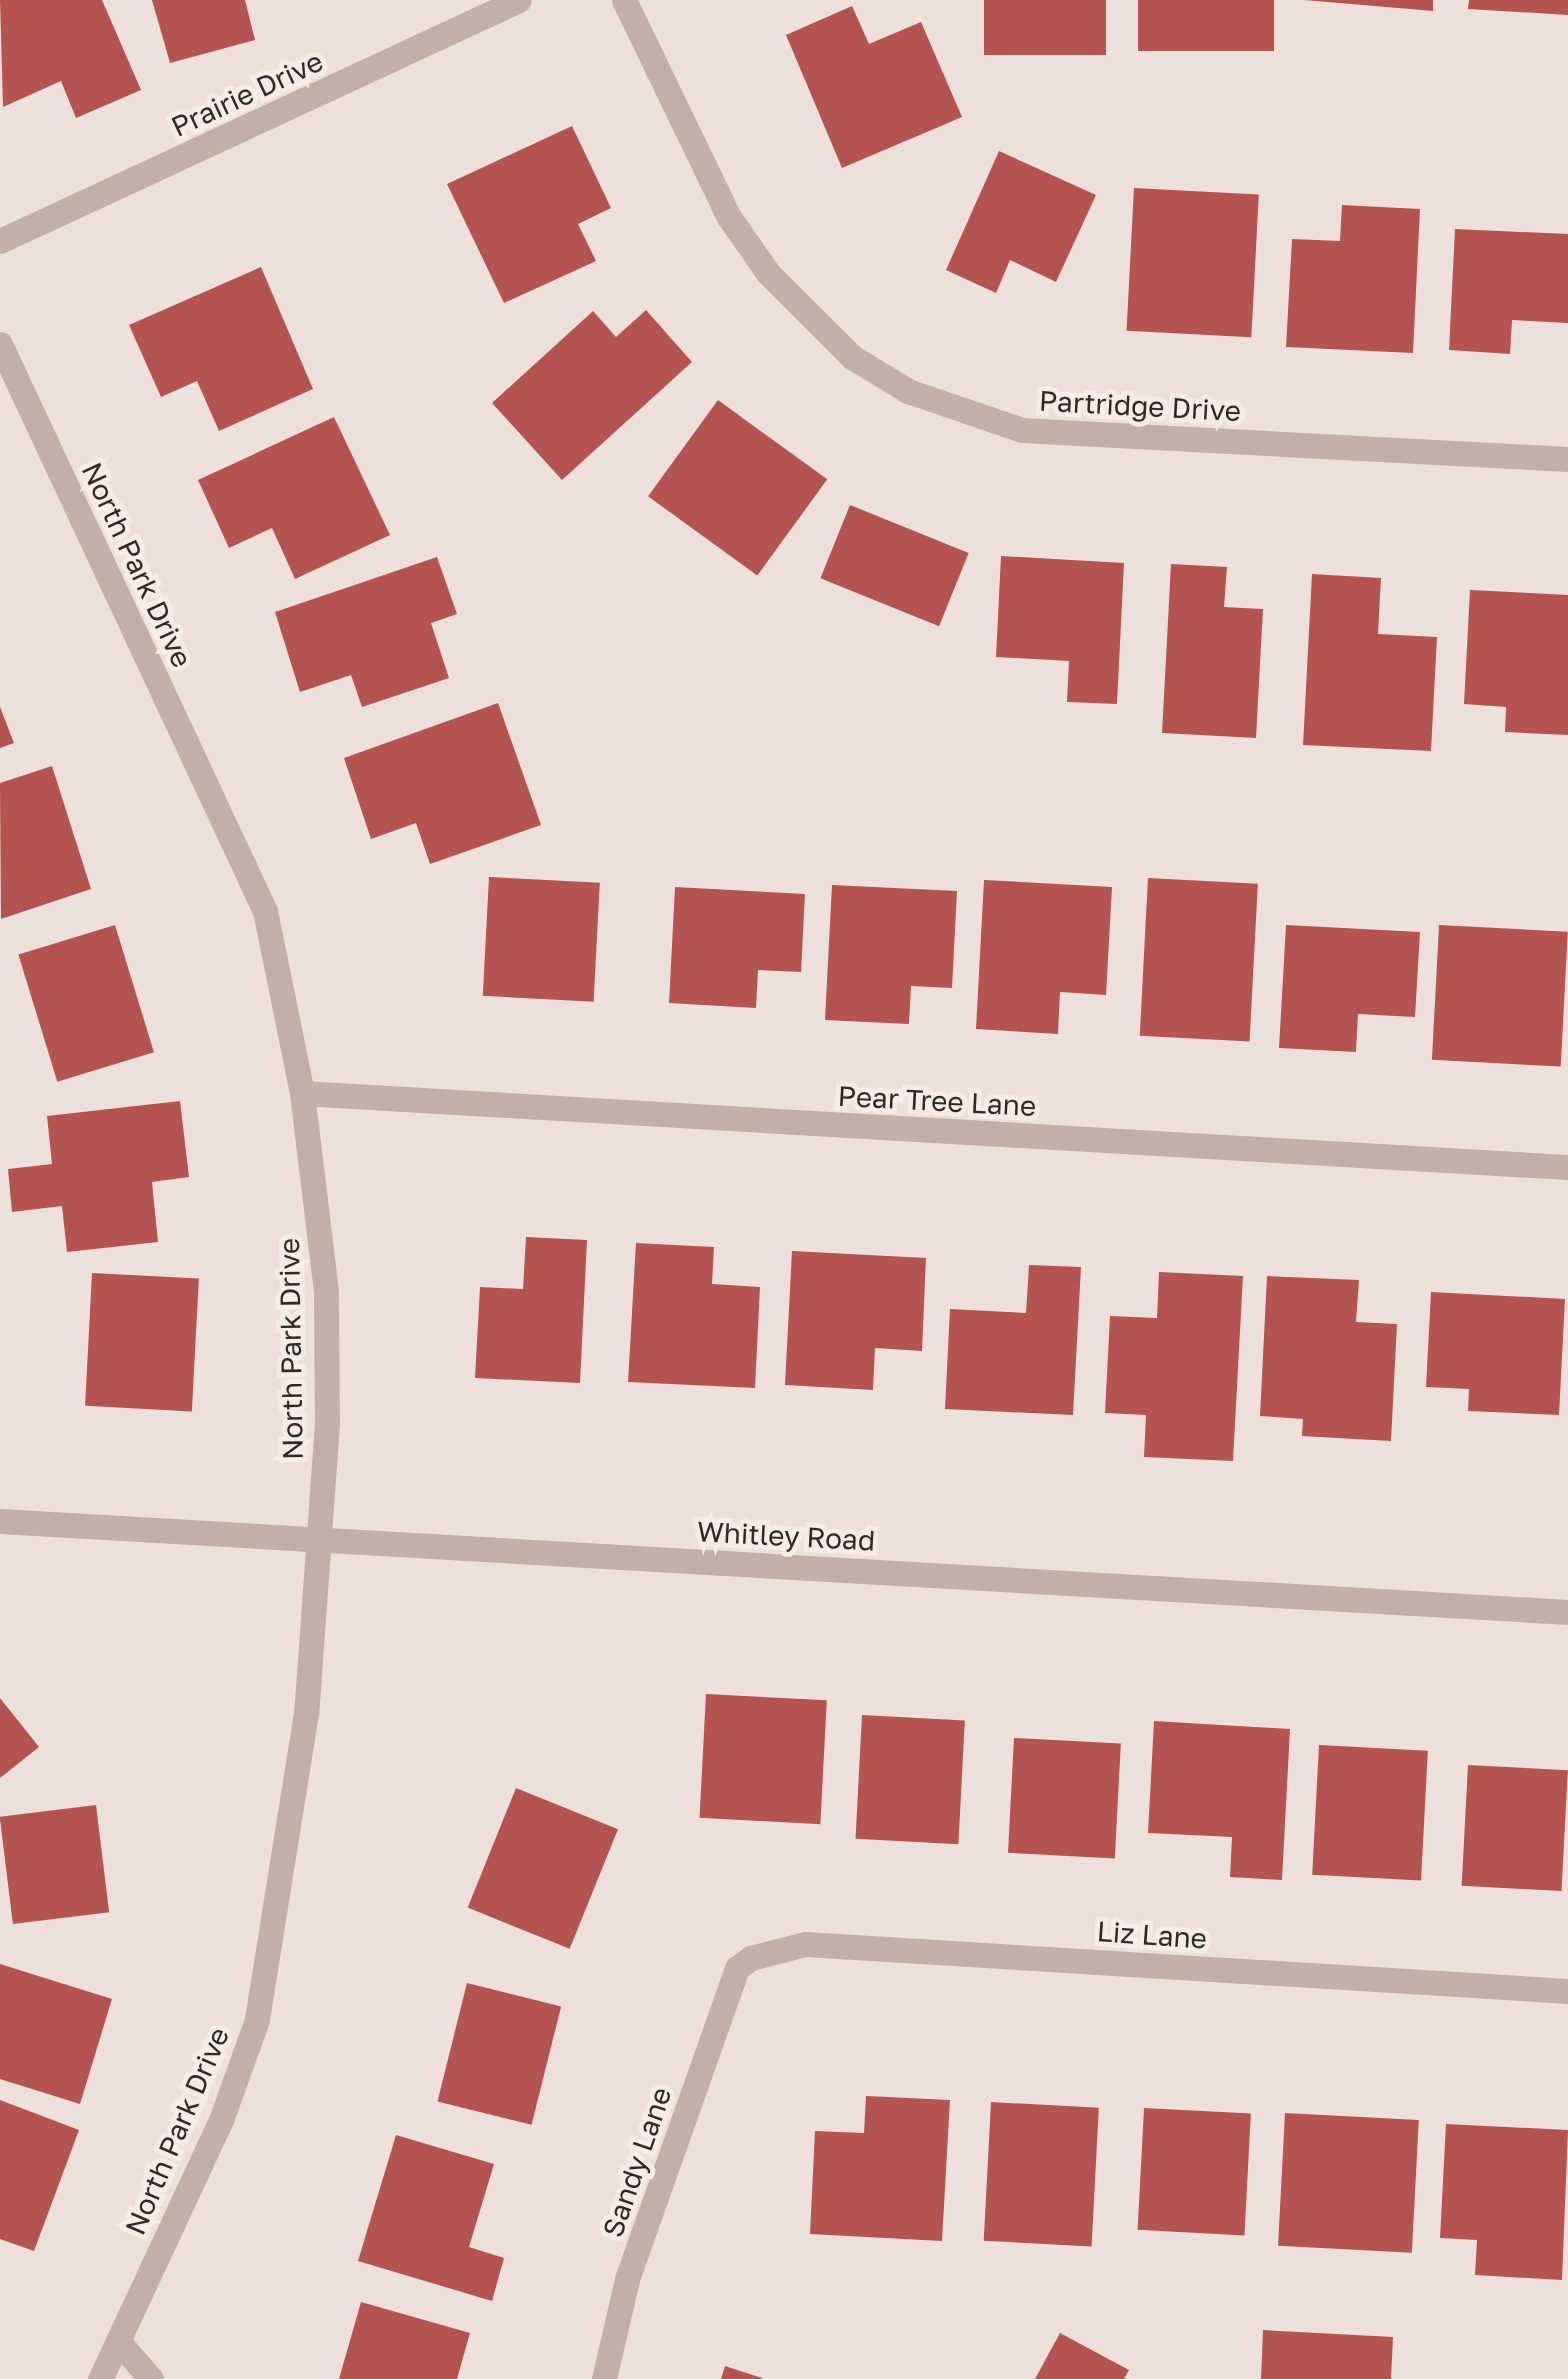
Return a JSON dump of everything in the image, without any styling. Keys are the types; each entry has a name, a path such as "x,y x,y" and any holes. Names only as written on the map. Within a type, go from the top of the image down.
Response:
{"street":[{"name":"Prairie Drive","path":"0,242 519,0"},
{"name":"Partridge Drive","path":"624,0 729,216 768,273 852,357 908,391 1022,430 1568,459"},
{"name":"North Park Drive","path":"0,344 266,911 302,1094 326,1292 328,1423 306,1713 257,2020 221,2120 100,2379"},
{"name":"Pear Tree Lane","path":"302,1094 1568,1167"},
{"name":"Whitley Road","path":"0,1521 1568,1612"},
{"name":"Liz Lane","path":"737,1968 750,1958 806,1944 1568,1991"},
{"name":"Sandy Lane","path":"604,2379 627,2280 737,1968"},
{"path":"118,2341 151,2379"}],"building":[{"path":"0,0 102,0 141,90 76,118 61,81 3,107"},
{"path":"152,0 245,0 255,40 170,63"},
{"path":"984,0 1106,0 1106,55 984,55"},
{"path":"1138,0 1274,0 1274,51 1138,51"},
{"path":"1304,0 1433,0 1433,11"},
{"path":"1469,0 1568,0 1568,15 1468,9"},
{"path":"852,6 869,44 921,22 962,117 842,168 786,35"},
{"path":"572,126 611,208 578,224 596,261 504,303 447,184"},
{"path":"999,151 1096,195 1056,282 1010,260 996,293 946,270"},
{"path":"1134,188 1259,195 1251,337 1127,331"},
{"path":"1342,205 1420,209 1413,353 1286,347 1292,239 1340,241"},
{"path":"1455,229 1568,234 1568,323 1512,320 1510,354 1449,350"},
{"path":"261,267 313,389 219,431 197,381 161,397 129,325"},
{"path":"646,310 692,362 562,480 492,403 593,311 616,337"},
{"path":"718,400 827,479 757,576 648,496"},
{"path":"334,417 390,535 295,579 272,528 229,548 198,480"},
{"path":"850,505 969,553 939,626 820,578"},
{"path":"1001,556 1124,563 1117,704 1067,702 1069,661 996,657"},
{"path":"437,557 457,614 431,623 449,678 362,707 351,675 300,692 275,612"},
{"path":"1171,564 1227,567 1224,607 1263,609 1256,738 1162,733"},
{"path":"1312,574 1381,578 1378,634 1437,637 1431,751 1303,745"},
{"path":"1470,590 1568,595 1568,735 1505,732 1506,707 1464,704"},
{"path":"498,703 541,825 430,864 416,823 371,839 344,758"},
{"path":"0,707 14,743 0,748"},
{"path":"52,766 91,889 1,919 0,783"},
{"path":"489,877 600,883 594,1002 483,996"},
{"path":"1148,878 1258,884 1250,1042 1140,1036"},
{"path":"984,880 1112,887 1106,995 1060,992 1058,1034 976,1029"},
{"path":"832,885 957,891 952,988 911,986 909,1024 825,1020"},
{"path":"675,887 805,894 801,972 758,970 756,1008 669,1003"},
{"path":"115,925 154,1052 57,1082 18,955"},
{"path":"1286,925 1420,932 1415,1017 1358,1014 1356,1052 1279,1048"},
{"path":"1439,925 1568,932 1561,1067 1432,1060"},
{"path":"180,1101 189,1177 152,1182 158,1242 67,1252 62,1206 12,1212 8,1169 52,1164 47,1116"},
{"path":"526,1237 587,1240 580,1383 475,1378 480,1287 523,1289"},
{"path":"636,1243 714,1247 712,1284 760,1287 755,1388 628,1382"},
{"path":"792,1251 926,1258 922,1351 875,1348 873,1390 785,1385"},
{"path":"1029,1265 1081,1267 1073,1415 945,1409 950,1309 1026,1313"},
{"path":"1159,1272 1243,1276 1233,1461 1144,1457 1146,1415 1105,1413 1110,1316 1157,1318"},
{"path":"92,1273 199,1279 192,1411 85,1406"},
{"path":"1267,1276 1359,1280 1356,1322 1397,1324 1391,1441 1302,1436 1303,1419 1260,1416"},
{"path":"1431,1292 1565,1299 1559,1415 1468,1411 1469,1389 1426,1387"},
{"path":"706,1694 827,1700 820,1824 700,1818"},
{"path":"0,1698 39,1747 0,1778"},
{"path":"862,1715 965,1720 958,1844 856,1839"},
{"path":"1154,1721 1290,1729 1282,1880 1230,1877 1232,1837 1148,1833"},
{"path":"1014,1738 1121,1744 1115,1858 1008,1853"},
{"path":"1319,1745 1428,1751 1421,1881 1312,1875"},
{"path":"1468,1765 1568,1770 1562,1891 1462,1886"},
{"path":"516,1788 618,1829 570,1949 468,1908"},
{"path":"96,1805 109,1912 13,1924 0,1817"},
{"path":"0,1964 112,1999 80,2104 0,2079"},
{"path":"467,1983 561,2006 532,2125 437,2101"},
{"path":"866,2096 950,2100 942,2241 810,2234 815,2131 864,2133"},
{"path":"0,2100 79,2130 34,2251 0,2239"},
{"path":"991,2102 1099,2108 1092,2246 984,2241"},
{"path":"1144,2108 1251,2114 1244,2235 1138,2230"},
{"path":"1285,2113 1419,2120 1412,2253 1278,2246"},
{"path":"1446,2124 1568,2130 1562,2280 1475,2275 1477,2240 1440,2238"},
{"path":"396,2135 494,2164 469,2247 504,2258 492,2301 358,2261"},
{"path":"361,2302 470,2333 457,2379 339,2379"},
{"path":"1263,2330 1393,2337 1391,2379 1261,2379"},
{"path":"1060,2333 1129,2370 1124,2379 1035,2379"},
{"path":"725,2366 762,2378 762,2379 721,2379"}]}
